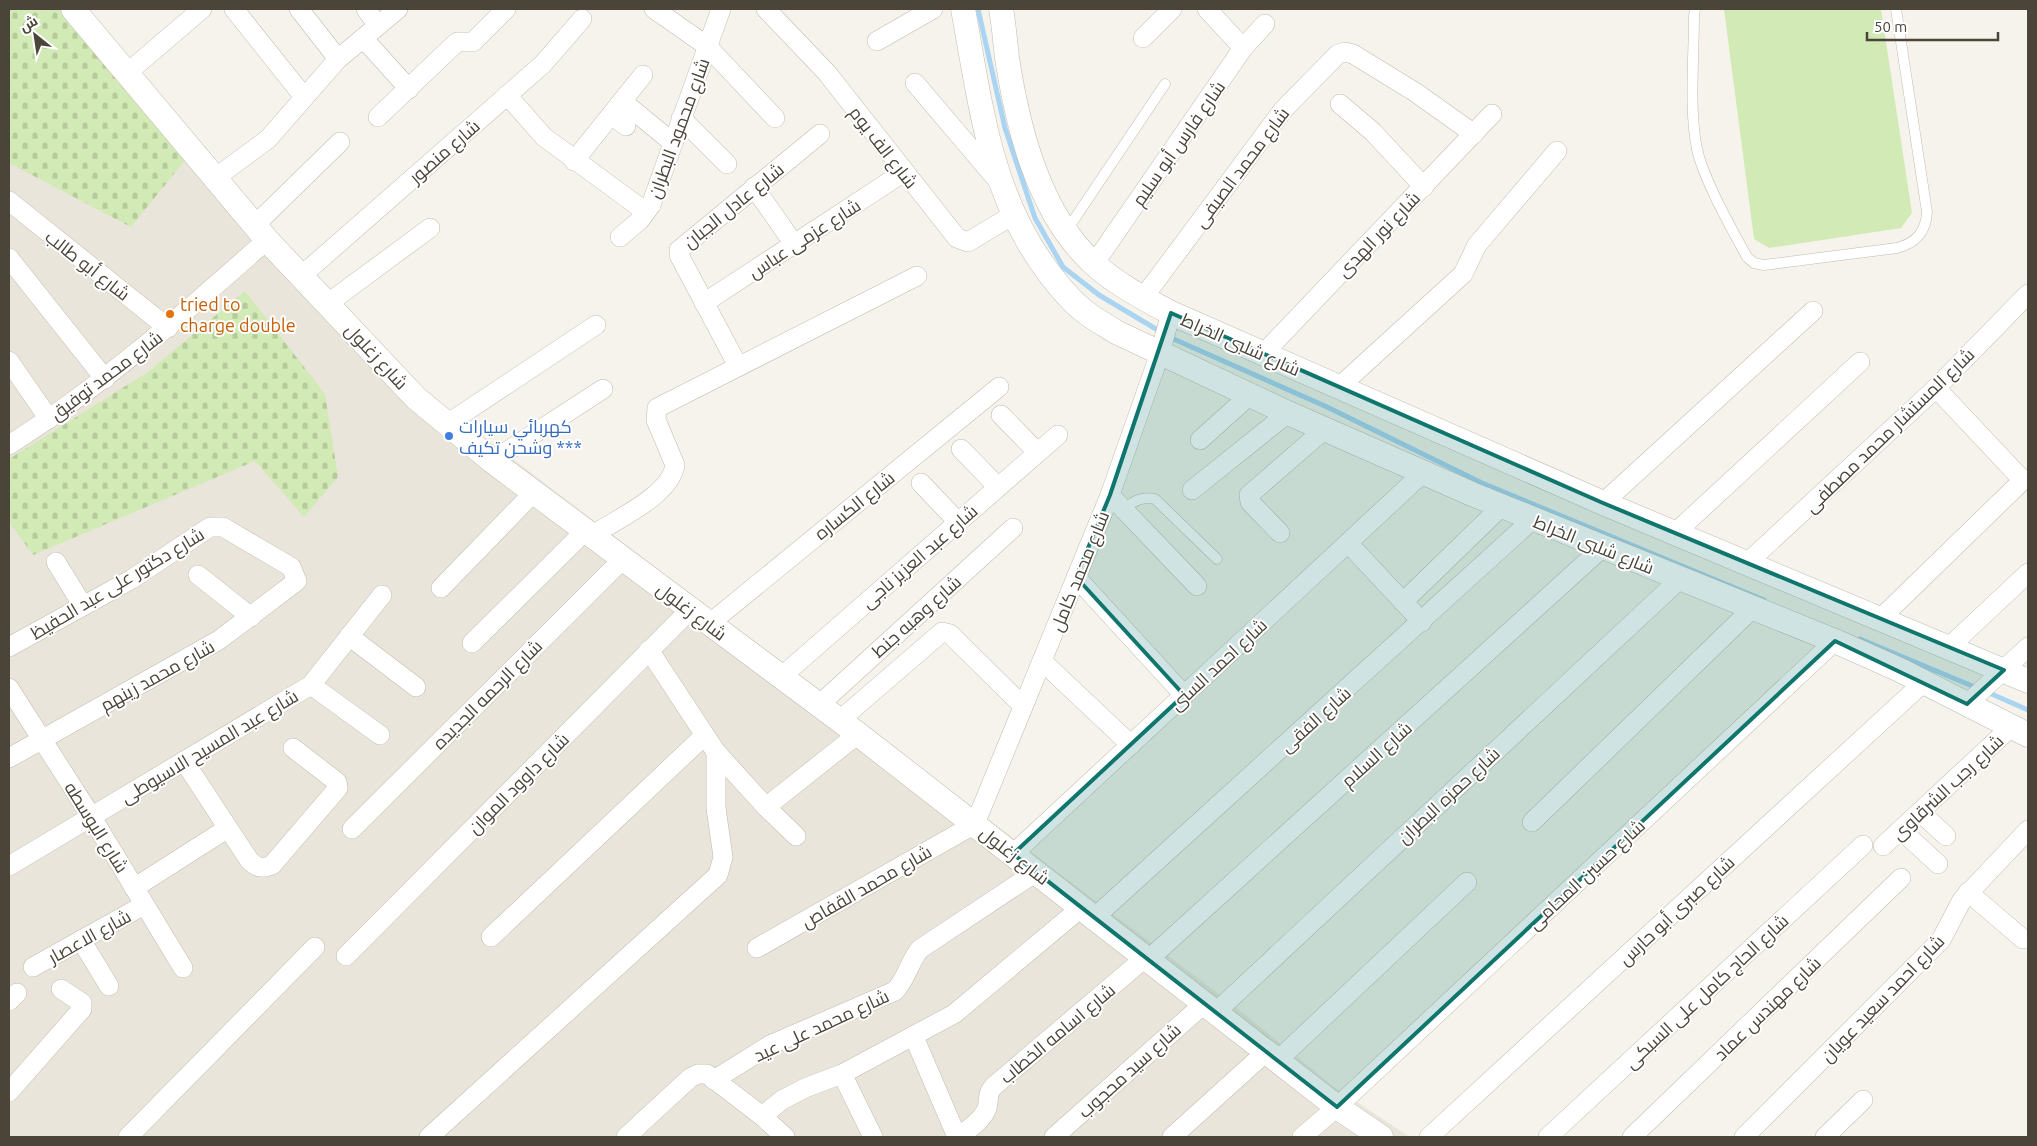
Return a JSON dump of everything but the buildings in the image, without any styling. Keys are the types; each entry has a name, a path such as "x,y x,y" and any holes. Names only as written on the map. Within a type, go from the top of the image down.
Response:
{"street":[{"name":"شارع زغلول","path":"73,9 260,233 416,398 492,461 849,727 1338,1107 1381,1137"},
{"path":"126,74 202,9"},
{"path":"234,9 304,97"},
{"path":"299,9 338,59"},
{"path":"366,9 378,26"},
{"path":"214,178 268,139 338,59 398,9"},
{"path":"654,9 708,46 775,118"},
{"name":"شارع محمود البطران","path":"620,237 651,205 721,9"},
{"name":"شارع الف يوم","path":"766,9 827,73 952,234 962,241 968,242 1013,215"},
{"path":"877,41 933,9"},
{"path":"963,9 989,62"},
{"path":"1143,38 1172,9"},
{"path":"1207,9 1243,48"},
{"path":"378,118 457,42 473,42 498,11"},
{"path":"989,62 1006,11"},
{"name":"شارع منصور","path":"300,277 543,64 582,19"},
{"name":"شارع فارس أبو سليم","path":"1094,264 1243,48 1265,24"},
{"path":"364,38 409,88"},
{"name":"شارع محمد الصيفى","path":"1143,298 1283,110 1338,54 1346,52 1353,54 1415,92 1474,134"},
{"name":"شارع شلبى الخراط","path":"989,62 990,153 1013,215 1032,250 1056,282 1084,311 1116,332 1161,348 1250,395 1423,473 1602,548 1754,607 1971,701 2020,731"},
{"name":"شارع شلبى الخراط","path":"989,62 1044,194 1066,231 1094,264 1169,318 1263,354 1675,533 1948,648 1998,675 2028,681"},
{"path":"574,161 643,75"},
{"path":"915,83 1001,185"},
{"path":"507,95 544,137 574,161 646,212"},
{"path":"1340,104 1373,132 1424,187"},
{"path":"617,108 626,126"},
{"path":"617,108 672,142"},
{"name":"شارع نور الهدى","path":"1263,354 1492,114"},
{"path":"681,118 727,164"},
{"name":"شارع عادل الجبان","path":"738,366 679,255 679,250 820,134"},
{"name":"شارع محمد توفيق","path":"9,445 105,379 168,328 260,233 340,142"},
{"path":"1339,387 1458,279 1470,261 1477,245 1558,152"},
{"name":"شارع عزمى عباس","path":"704,303 904,172"},
{"path":"754,187 794,244"},
{"name":"شارع أبو طالب","path":"9,201 168,328"},
{"path":"327,304 430,228"},
{"path":"9,258 105,379"},
{"path":"472,643 589,532 658,493 668,484 675,465 656,420 658,408 916,276"},
{"name":"شارع المستشار محمد مصطفى","path":"1747,563 1936,388 2028,294"},
{"path":"1603,502 1813,311"},
{"name":"شارع محمد كامل","path":"975,824 1110,495 1161,348 1169,318"},
{"path":"447,424 596,325"},
{"path":"9,361 49,419"},
{"path":"1675,533 1860,362"},
{"name":"شارع الكساره","path":"709,624 999,387"},
{"path":"1880,619 2019,484 2020,477 1936,388"},
{"path":"492,461 603,389"},
{"path":"1200,440 1250,395"},
{"path":"1192,490 1288,412"},
{"path":"1001,415 1037,452"},
{"path":"1280,533 1250,502 1249,495 1325,430"},
{"name":"شارع عبد العزيز ناجى","path":"781,677 1058,434"},
{"path":"961,449 998,487"},
{"name":"شارع احمد السنى","path":"1013,854 1423,473"},
{"path":"921,484 958,522"},
{"path":"441,588 534,492"},
{"path":"1110,495 1196,586"},
{"path":"1403,602 1502,506"},
{"name":"شارع الفقى","path":"762,1116 782,1100 805,1088 842,1074 941,1023 1088,912 1422,622 1533,520"},
{"name":"شارع دكتور على عبد الحفيظ","path":"9,647 132,579 204,531 216,526 223,527 291,567 297,581"},
{"name":"شارع وهبه جنط","path":"819,705 1013,528"},
{"path":"1348,543 1422,622"},
{"name":"شارع السلام","path":"1147,958 1602,548"},
{"name":"شارع الرحمه الجديده","path":"352,829 623,559"},
{"path":"56,562 83,606"},
{"path":"1948,648 2028,572"},
{"path":"198,575 251,617"},
{"path":"1076,577 1184,695"},
{"name":"شارع حمزه البطران","path":"1211,1007 1680,579"},
{"name":"شارع محمد زينهم","path":"9,758 204,650 251,617 297,581"},
{"name":"شارع عبد المسيح الاسيوطى","path":"9,866 311,685 382,595"},
{"path":"1532,822 1754,607"},
{"name":"شارع داوود الموان","path":"346,956 648,650 690,610"},
{"path":"766,807 849,727 937,634 950,634 1023,706"},
{"path":"350,636 416,687"},
{"name":"شارع حسين المحامى","path":"1302,1137 1338,1107 1835,641"},
{"path":"1971,701 2028,647"},
{"path":"648,650 716,752 766,807 796,836"},
{"path":"1042,661 1131,745"},
{"name":"شارع صبرى أبو حارس","path":"1429,1137 1924,682"},
{"path":"311,685 380,736"},
{"name":"شارع البوسطه","path":"9,688 91,816 183,968"},
{"name":"شارع رجب الشرقاوى","path":"1883,846 1920,812 2020,731"},
{"path":"491,937 704,736"},
{"path":"184,761 255,866 264,868 272,864 338,788 336,782 294,748"},
{"path":"429,1137 718,875 723,857 716,808 716,752"},
{"path":"1920,812 1946,836"},
{"name":"شارع محمد القفاص","path":"757,948 975,824"},
{"path":"134,888 228,828"},
{"path":"1901,830 1938,864"},
{"name":"شارع احمد سعيد عويان","path":"1744,1137 1942,940 1957,906 1968,892 2028,830"},
{"name":"شارع الحاج كامل على السبكى","path":"1548,1137 1863,845"},
{"name":"شارع محمد على عيد","path":"714,1080 770,1045 895,991 902,984 914,957 920,949 1036,872"},
{"name":"شارع مهندس عماد","path":"1632,1137 1901,878"},
{"path":"1172,1137 1273,1056 1467,882"},
{"path":"1968,892 2023,939"},
{"name":"شارع الاعصار","path":"33,967 144,905"},
{"path":"80,940 109,986"},
{"path":"128,1137 315,948"},
{"name":"شارع اسامه الخطاب","path":"958,1137 984,1114 987,1108 988,1096 994,1086 1147,958"},
{"path":"9,1092 82,1009 82,1003 61,989"},
{"name":"شارع سيد محجوب","path":"1054,1137 1211,1007"},
{"path":"914,1037 958,1137"},
{"path":"626,1137 690,1078 698,1074 707,1074 762,1116 785,1137"},
{"path":"842,1074 873,1137"},
{"path":"1825,1137 1863,1100"}],"lane":[{"path":"1695,9 1695,122 1697,150 1707,176 1744,252 1750,260 1764,265 1897,248 1913,242 1924,229 1927,212 1896,9"},
{"path":"1066,231 1165,84"},
{"path":"1123,509 1133,501 1146,497 1155,499 1217,559"}],"highlighted area":[{"path":"1171,313 1603,503 2004,670 1967,704 1835,641 1337,1107 1013,854 1184,695 1076,577 1110,495"}],"shaded area":[{"path":"9,9 262,222 415,381 465,423 1233,1005 1334,1087 1410,1137 9,1137"}],"green space":[{"path":"9,9 66,9 186,159 131,227 9,163"},
{"path":"1724,9 1881,9 1912,213 1901,228 1769,248 1754,239"},
{"path":"245,291 325,394 338,477 304,517 255,461 33,555 9,522 9,459 148,372"}],"waterway":[{"path":"978,9 1005,128 1035,218 1063,267 1099,295 1161,332"},
{"path":"1169,337 1325,406 1482,483 1764,600"},
{"path":"1860,639 1977,688"},
{"path":"1987,692 2028,710"}],"place":[{"name":"tried to charge double","path":"170,314"},
{"name":"كهربائي سيارات وشحن تكيف ***","path":"449,436"}]}
